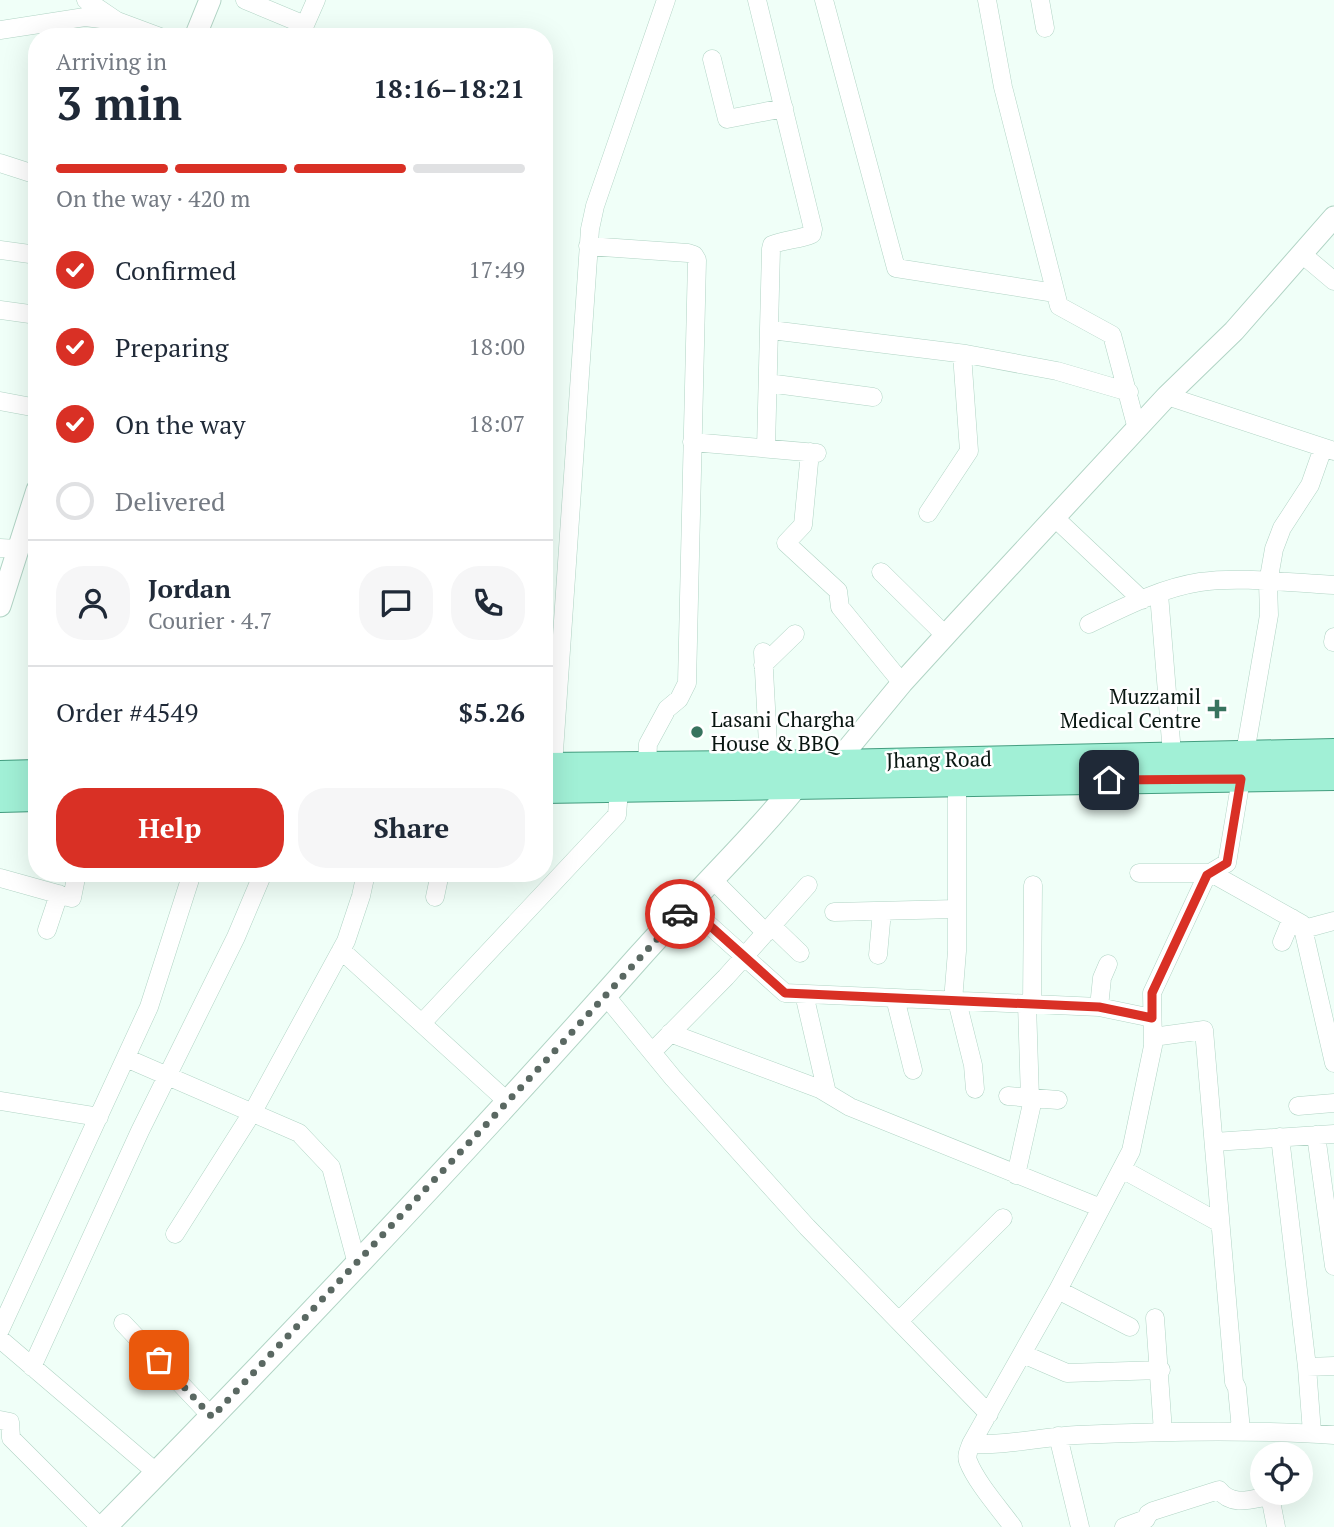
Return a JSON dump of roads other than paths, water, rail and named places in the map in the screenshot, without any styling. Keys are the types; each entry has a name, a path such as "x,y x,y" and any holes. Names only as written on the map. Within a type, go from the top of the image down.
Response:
{"main road":[{"name":"Jhang Road","path":"553,773 647,765 1334,752"},
{"path":"102,1527 212,1417 357,1264 796,786 826,763"},
{"path":"0,774 28,773"},
{"name":"Jhang Road","path":"553,775 619,789 1334,777"},
{"path":"0,799 28,798"}],"street":[{"path":"86,0 117,21"},
{"path":"199,28 210,0"},
{"path":"245,0 305,25 316,0"},
{"path":"553,699 589,246 595,206 666,0"},
{"path":"757,0 813,229 812,234 806,237 772,245 766,448"},
{"path":"824,0 896,268 1055,293"},
{"path":"987,0 1003,87 1059,306 1112,335 1137,429"},
{"path":"1040,0 1045,28"},
{"path":"0,30 85,17 117,21 136,28"},
{"path":"712,59 727,119 784,108"},
{"path":"0,163 28,171"},
{"path":"826,763 1167,396 1234,331 1334,217"},
{"path":"589,246 688,253 694,255 697,260 687,683 679,699 667,709 648,744 647,765"},
{"path":"0,250 28,255"},
{"path":"1302,254 1334,281"},
{"path":"0,310 28,314"},
{"path":"771,330 962,354 1057,371 1129,391"},
{"path":"928,513 969,451 962,354"},
{"path":"768,383 873,397"},
{"path":"1167,396 1329,449 1282,528 1274,548 1269,583 1269,615 1245,753"},
{"path":"0,401 28,406"},
{"path":"692,442 813,452 803,525 786,543 838,591 841,607 902,683"},
{"path":"0,606 28,518"},
{"path":"1055,518 1151,597 1172,754"},
{"path":"881,572 945,635"},
{"path":"1089,624 1151,597 1200,582 1231,580 1334,585"},
{"path":"769,763 763,658 795,635"},
{"path":"1013,1527 968,1461 967,1455 1131,1151 1153,1046 1152,993 1207,875 1227,863 1241,779"},
{"path":"957,783 955,1001 973,1065 975,1089"},
{"path":"422,1023 617,815 619,789"},
{"path":"1139,873 1210,873 1298,924 1334,921"},
{"path":"0,878 72,898 75,882"},
{"path":"712,880 800,953"},
{"path":"0,1330 149,1007 189,882"},
{"path":"32,1367 167,1075 236,937 259,882"},
{"path":"175,1234 252,1113 341,950 364,882"},
{"path":"435,897 438,882"},
{"path":"652,1052 745,957 808,884"},
{"path":"1016,1175 1031,1099 1033,886"},
{"path":"47,930 59,894"},
{"path":"688,906 785,993 1099,1007 1152,1018"},
{"path":"834,912 956,909"},
{"path":"878,955 882,911"},
{"path":"1282,942 1298,924"},
{"path":"1298,924 1334,1063"},
{"path":"341,950 508,1102"},
{"path":"1099,1007 1102,978 1108,964"},
{"path":"803,994 827,1093"},
{"path":"605,995 807,1227 989,1414"},
{"path":"895,998 913,1070"},
{"path":"1153,1037 1204,1030 1234,1382 1237,1388 1241,1430"},
{"path":"670,1033 827,1093 850,1107 1101,1208"},
{"path":"126,1058 299,1133 331,1167 357,1264"},
{"path":"1008,1096 1058,1101"},
{"path":"0,1101 99,1117"},
{"path":"1298,1106 1334,1103"},
{"path":"1214,1142 1325,1134 1334,1266"},
{"path":"1280,1137 1307,1367 1312,1433"},
{"path":"1122,1169 1220,1223"},
{"path":"898,1321 1003,1218"},
{"path":"1058,1290 1130,1327"},
{"path":"1156,1318 1163,1432"},
{"path":"123,1323 212,1417"},
{"path":"0,1339 157,1473"},
{"path":"1023,1354 1067,1373 1161,1370"},
{"path":"1307,1367 1334,1366"},
{"path":"0,1420 10,1422 5,1443 102,1527"},
{"path":"971,1444 986,1445 1058,1436 1241,1430 1334,1435"},
{"path":"1058,1436 1080,1527"},
{"path":"1124,1527 1148,1523 1148,1514 1153,1511 1220,1490 1224,1497 1234,1502 1270,1496 1276,1527"}],"place":[{"name":"Muzzamil Medical Centre","path":"1217,709"},
{"name":"Lasani Chargha House & BBQ","path":"697,732"}]}
